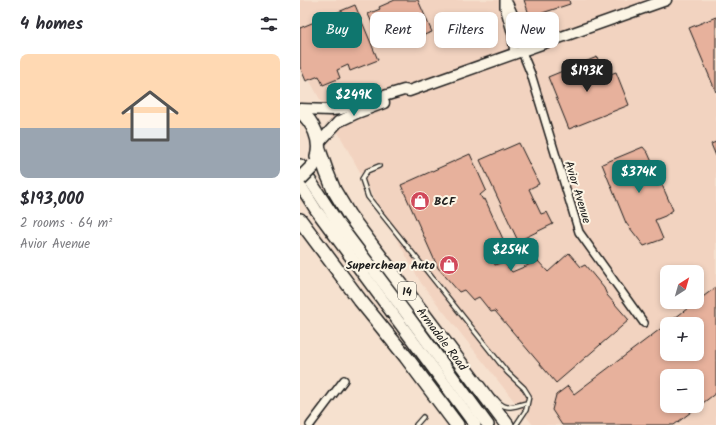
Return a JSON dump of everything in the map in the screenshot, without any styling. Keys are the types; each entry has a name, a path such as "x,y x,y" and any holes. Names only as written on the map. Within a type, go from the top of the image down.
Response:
{"highway":[{"name":"14","path":"300,110 311,122 316,135 318,147"},
{"path":"300,179 318,147"},
{"name":"Armadale Road","path":"318,147 334,190 349,215 478,383 507,425"},
{"path":"300,220 457,425"}],"main road":[{"path":"559,38 666,0"},
{"path":"300,110 341,109 404,90 409,91 532,48"},
{"path":"318,147 338,122 363,110 406,96 409,91"},
{"name":"Armadale Road","path":"306,166 338,223 488,425"},
{"name":"Armadale Road","path":"300,185 475,425"}],"street":[{"path":"504,0 509,4 513,12"},
{"name":"Avior Avenue","path":"504,0 504,7 512,35 518,53 530,74 579,232 644,322"},
{"path":"310,425 344,380"}],"lane":[{"path":"379,166 367,171 362,179 368,197 506,372 524,388 529,396 526,410 516,425"},
{"path":"492,395 500,405 510,408 527,403"},
{"path":"416,425 423,417"}],"shaded area":[{"path":"300,0 716,0 716,425 533,425 421,283 300,63"}],"building":[{"path":"395,0 418,0 423,12 373,12 380,9 379,7"},
{"path":"524,0 569,0 570,4 545,12 528,12"},
{"path":"355,5 358,12 338,12"},
{"path":"716,17 716,92 689,28"},
{"path":"426,18 432,32 426,34"},
{"path":"362,22 370,41 370,48 373,48 378,60 350,71 348,65 337,70 340,78 323,85 319,76 306,81 300,67 300,28 312,23 312,48 362,48"},
{"path":"597,57 605,76 616,72 629,105 569,129 548,77"},
{"path":"716,142 716,156 711,144"},
{"path":"519,143 539,184 529,189 541,214 547,212 553,224 518,241 480,160"},
{"path":"643,147 648,153 673,210 665,216 655,220 663,239 644,246 626,223 602,164"},
{"path":"470,154 486,190 480,195 483,200 485,199 507,248 491,255 495,265 503,262 512,272 538,261 548,272 569,253 581,267 585,265 604,288 607,295 629,320 556,383 495,311 491,312 479,297 473,300 464,290 459,292 438,268 401,185"},
{"path":"716,287 716,393 704,402 704,369 660,369 660,413 690,413 674,425 562,425 552,410 556,395 568,386 574,394 660,329 660,361 704,361 704,317 676,317 687,309 704,309 704,296"}],"place":[{"name":"BCF","path":"420,201"},
{"name":"Supercheap Auto","path":"449,265"}]}
